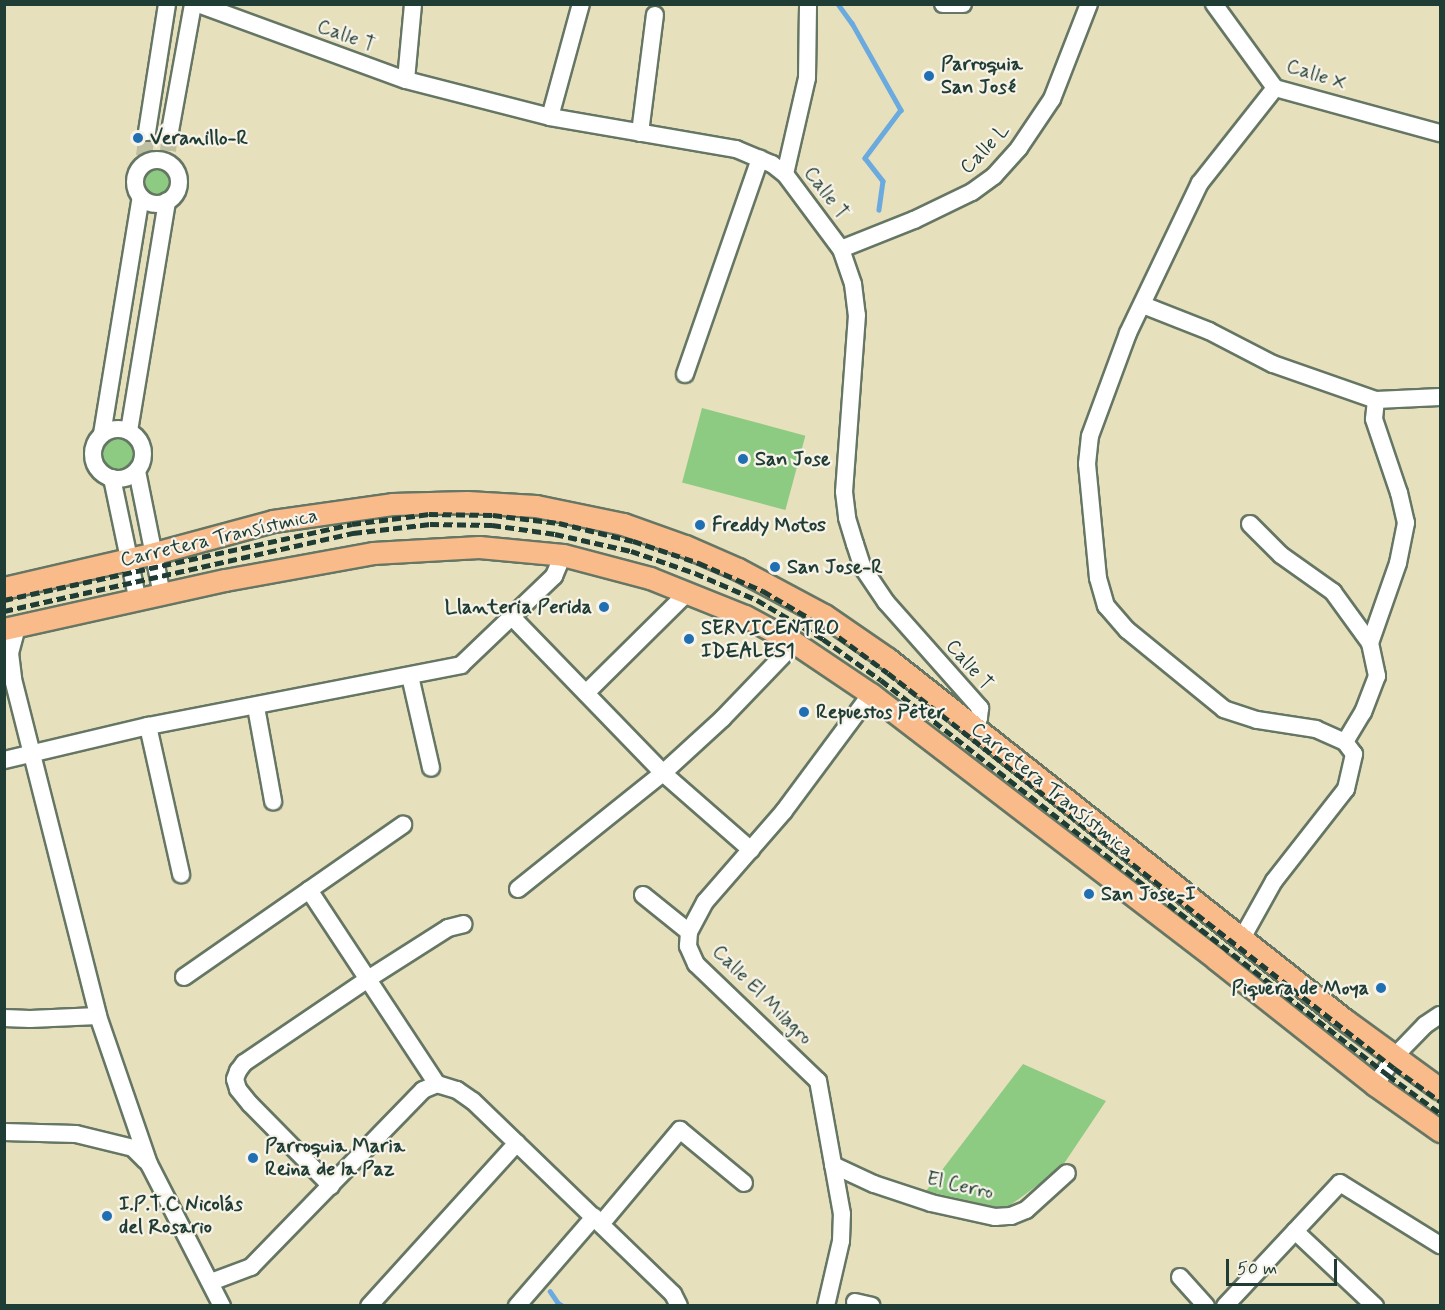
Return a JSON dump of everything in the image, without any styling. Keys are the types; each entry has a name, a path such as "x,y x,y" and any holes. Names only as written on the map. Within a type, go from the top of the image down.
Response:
{"main road":[{"name":"Carretera Transístmica","path":"4,588 155,553 273,521 392,504 467,502 536,506 623,524 685,546 738,569 824,615 888,659 1241,940 1440,1089"},
{"name":"Carretera Transístmica","path":"11,628 225,580 373,553 479,547 563,555 650,578 745,616 795,643 871,694 1198,944 1375,1084 1440,1131"}],"street":[{"path":"147,132 167,4"},
{"path":"170,131 196,4"},
{"name":"Calle T","path":"196,4 406,80 550,117 736,148 785,174 841,249 853,284 857,315 845,476 847,518 863,568 886,602 980,708 980,718 975,728"},
{"path":"406,80 413,4"},
{"path":"550,117 581,4"},
{"path":"785,174 807,78 808,4"},
{"path":"943,4 963,4"},
{"name":"Calle L","path":"841,249 914,220 972,192 994,176 1019,148 1052,99 1089,4"},
{"name":"Calle X","path":"1214,4 1275,88 1440,133"},
{"path":"640,133 655,15"},
{"path":"158,55 183,60"},
{"path":"1241,940 1274,881 1346,789 1354,754 1345,742 1316,729 1257,720 1224,709 1127,630 1106,606 1098,578 1087,464 1090,436 1128,333 1200,183 1275,88"},
{"path":"129,431 167,201 177,188 168,151"},
{"path":"685,374 760,159"},
{"path":"102,434 115,428 129,431 138,438 143,448 141,464 137,471 125,478 112,478 99,470 93,457 97,441 102,434 141,197 135,184 135,177 143,160 163,160 174,169"},
{"path":"141,197 153,203 167,201"},
{"path":"1143,305 1209,331 1273,364 1376,400 1440,397"},
{"path":"1370,643 1398,563 1406,523 1399,493 1374,419 1376,400"},
{"path":"137,471 162,595"},
{"path":"112,478 138,601"},
{"path":"1250,524 1281,555 1333,592 1370,643 1377,676 1363,712 1345,742"},
{"path":"4,760 148,726 461,665 554,576 563,555"},
{"path":"586,693 687,593"},
{"path":"512,617 663,773 751,850"},
{"path":"11,628 9,680 33,755 98,1016 149,1164 222,1305"},
{"path":"518,889 663,773 723,718 795,643"},
{"path":"410,676 431,768"},
{"path":"643,895 689,932 705,902 784,811 871,694"},
{"path":"256,706 273,801"},
{"path":"148,726 181,874"},
{"path":"184,977 403,825"},
{"path":"309,890 437,1084"},
{"path":"331,1186 250,1104 235,1079 244,1063 368,978 448,928 464,924"},
{"name":"Calle El Milagro","path":"689,932 688,946 696,964 818,1081 842,1214 841,1241 826,1305"},
{"path":"1375,1084 1395,1056 1425,1025 1440,1015"},
{"path":"4,1018 98,1016"},
{"path":"211,1282 251,1267 423,1090 437,1084 457,1090 473,1101 673,1294 679,1305"},
{"path":"517,1305 680,1130 744,1183"},
{"path":"4,1132 76,1134 133,1148 149,1164"},
{"path":"369,1305 517,1143"},
{"name":"El Cerro","path":"833,1165 874,1184 931,1203 995,1217 1011,1216 1026,1210 1067,1173"},
{"path":"1225,1305 1340,1183 1440,1245"},
{"path":"1295,1231 1375,1305"},
{"path":"1180,1277 1206,1305"},
{"path":"855,1302 872,1305"}],"green space":[{"path":"157,165 169,170 174,182 169,194 157,199 145,194 140,182 145,170"},
{"name":"San Jose","path":"702,408 805,436 785,510 682,482"},
{"path":"120,438 132,443 137,455 132,467 120,472 108,467 103,455 108,443"},
{"path":"1023,1064 1106,1101 1061,1168 1005,1209 926,1191"}],"waterway":[{"path":"838,4 852,23 901,110 865,158 883,181 879,210"},
{"path":"550,1291 558,1303 563,1306"}],"tunnel":[{"path":"168,151 170,131"},
{"path":"144,156 147,132"}],"railway":[{"path":"4,600 352,524 429,514 493,515 559,523 633,541 699,563 763,591 828,629 888,673 1394,1068 1440,1101"},
{"path":"4,611 353,533 430,524 492,525 555,534 631,551 695,573 757,600 823,639 881,680 1388,1075 1440,1113"}],"place":[{"name":"Parroquia San José","path":"929,76"},
{"name":"Veranillo-R","path":"138,138"},
{"name":"San Jose","path":"743,459"},
{"name":"Freddy Motos","path":"700,525"},
{"name":"San Jose-R","path":"775,567"},
{"name":"Llanteria Perida","path":"604,607"},
{"name":"SERVICENTRO IDEALES1","path":"689,639"},
{"name":"Repuestos Peter","path":"804,712"},
{"name":"San Jose-I","path":"1089,894"},
{"name":"Piquera de Moya","path":"1381,988"},
{"name":"Parroquia Maria Reina de la Paz","path":"253,1158"},
{"name":"I.P.T.C Nicolás del Rosario","path":"107,1216"}]}
